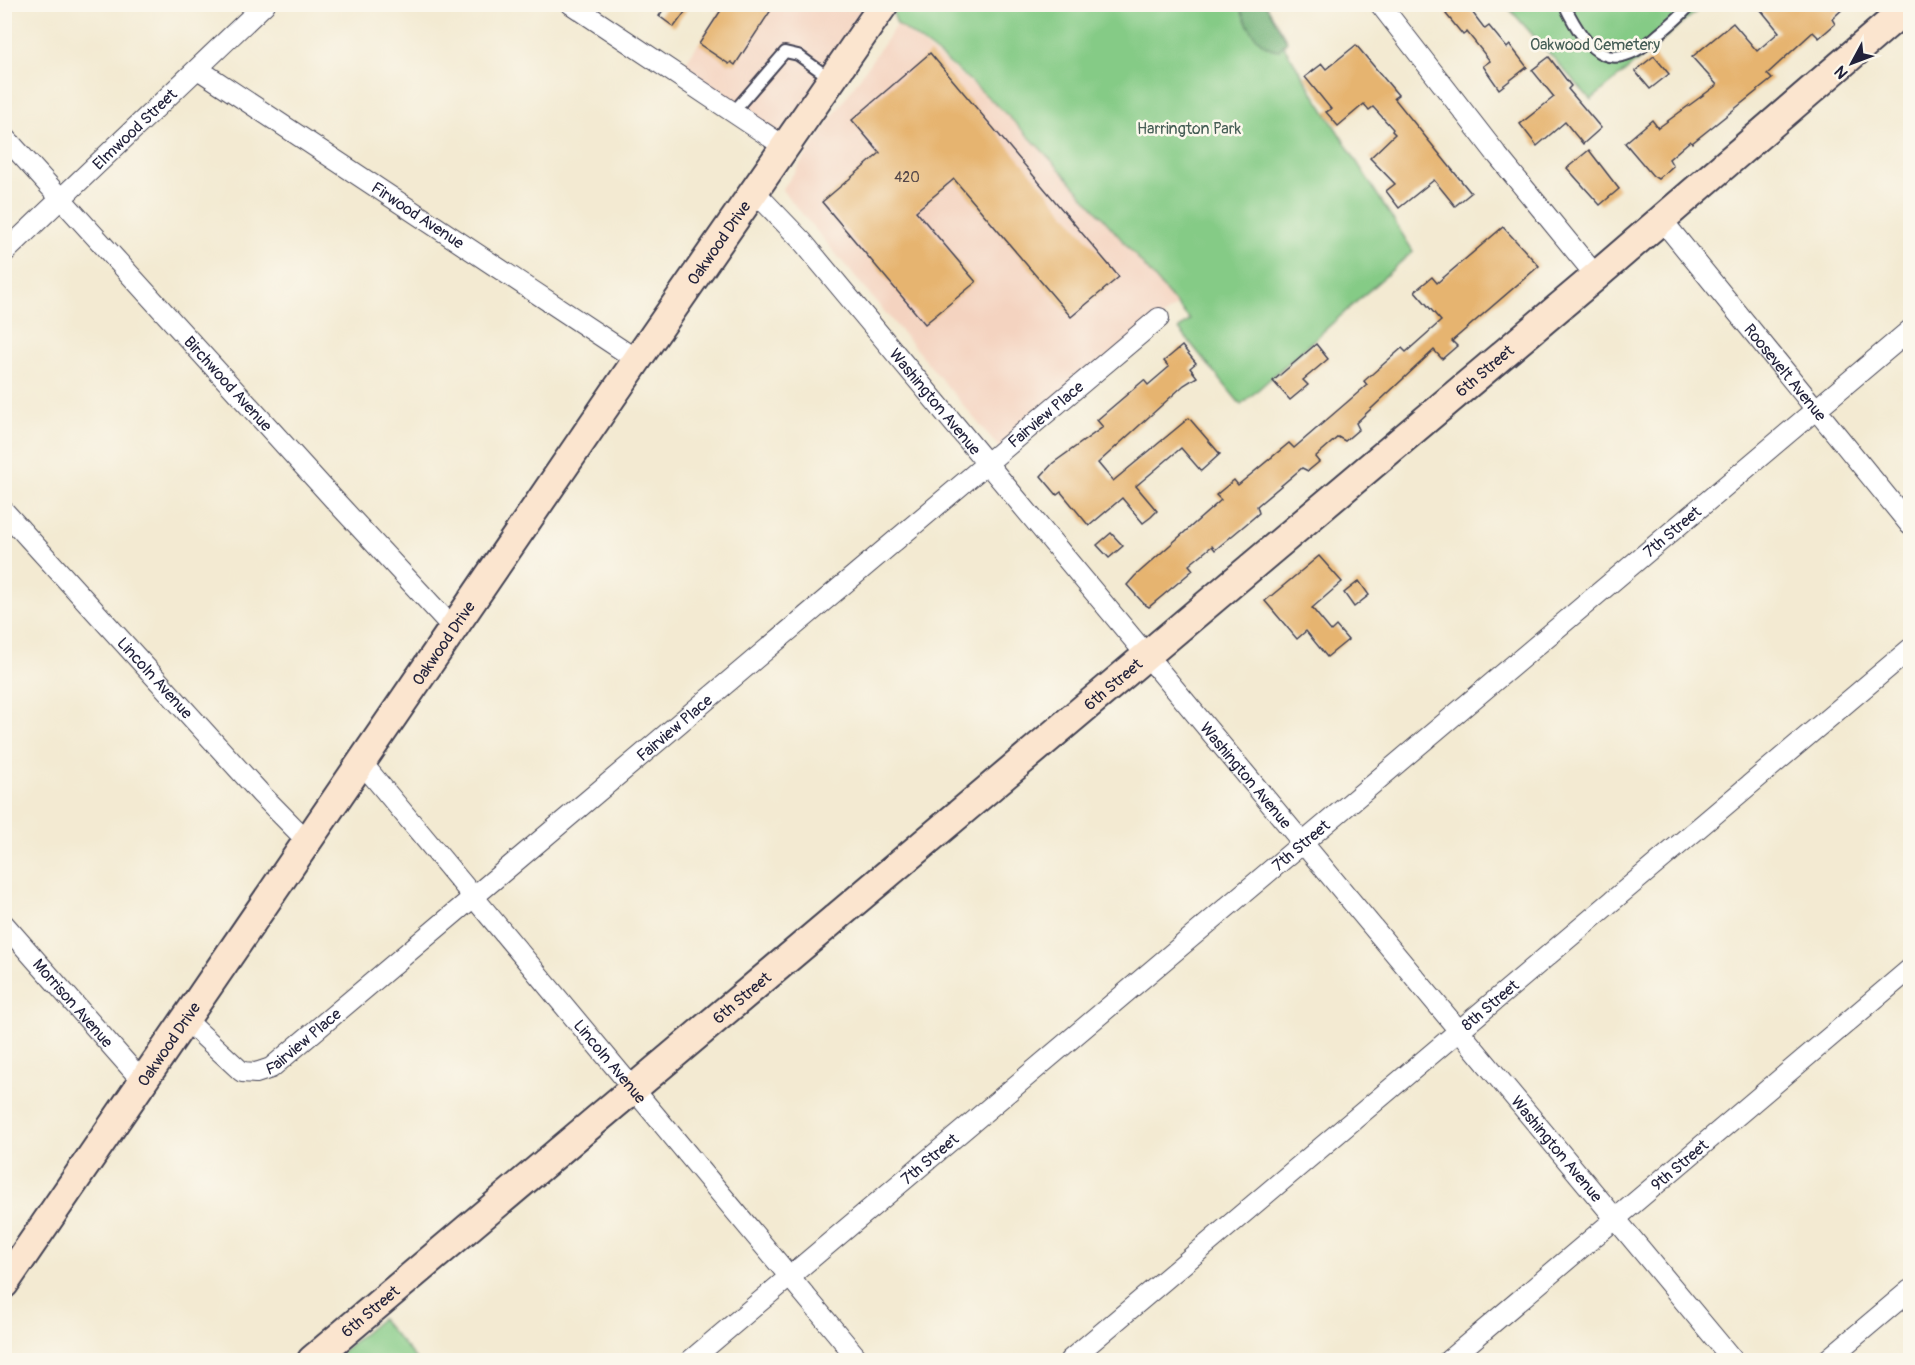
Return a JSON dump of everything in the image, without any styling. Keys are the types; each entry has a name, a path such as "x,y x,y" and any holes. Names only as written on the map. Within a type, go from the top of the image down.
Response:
{"street":[{"name":"Elmwood Street","path":"4,253 265,4"},
{"path":"571,4 785,147"},
{"name":"Oakwood Drive","path":"4,1284 309,843 637,360 884,4"},
{"path":"1380,4 1498,156 1596,276"},
{"name":"6th Street","path":"312,1360 1596,276 1911,5"},
{"name":"Firwood Avenue","path":"198,69 637,360"},
{"name":"Birchwood Avenue","path":"4,136 454,629"},
{"name":"Washington Avenue","path":"754,191 802,241 1301,844 1733,1360"},
{"name":"Roosevelt Avenue","path":"1662,220 1911,525"},
{"name":"Fairview Place","path":"186,1020 242,1072 256,1073 271,1068 1159,318"},
{"name":"7th Street","path":"691,1360 1911,330"},
{"name":"Lincoln Avenue","path":"4,511 261,794 309,843"},
{"name":"8th Street","path":"1070,1360 1911,649"},
{"name":"Lincoln Avenue","path":"362,763 788,1279 859,1360"},
{"name":"Morrison Avenue","path":"4,924 143,1082"},
{"name":"9th Street","path":"1449,1360 1911,969"},
{"path":"1827,1360 1911,1290"}],"lane":[{"path":"1564,4 1574,25 1594,50 1610,58 1629,56 1650,43 1691,4"},
{"path":"734,111 785,52 798,55 833,80"}],"shaded area":[{"path":"725,5 884,5 785,147 679,72"},
{"path":"897,24 1002,108 1053,161 1177,305 1000,449 782,190"}],"green space":[{"name":"Harrington Park","path":"890,5 1258,5 1413,251 1241,405 1179,329 1190,320 1088,201 1017,124 939,55 897,24"},
{"path":"1239,5 1266,5 1287,41 1279,50 1265,45 1253,34"},
{"name":"Oakwood Cemetery","path":"1506,5 1704,5 1591,100"},
{"path":"381,1319 417,1360 332,1360"}],"building":[{"path":"667,4 691,4 674,27 659,16"},
{"path":"725,4 775,4 735,65 731,62 729,64 699,44"},
{"path":"1458,4 1466,4 1485,29 1489,26 1507,48 1510,45 1527,67 1499,89 1483,66 1490,61 1467,32 1463,35 1446,14"},
{"path":"1756,4 1848,4 1832,19 1835,24 1819,38 1813,32 1767,74 1772,79 1669,159 1673,166 1658,179 1625,143 1652,120 1658,128 1717,85 1692,57 1733,23 1757,51 1779,32"},
{"path":"1356,45 1398,95 1394,98 1471,193 1455,206 1434,180 1399,208 1386,191 1395,184 1370,158 1395,134 1393,129 1373,107 1369,110 1364,104 1338,126 1326,112 1331,109 1305,77 1322,64 1326,69"},
{"path":"930,53 1119,277 1071,317 954,179 916,211 976,282 925,324 822,202 880,153 852,120"},
{"path":"1654,56 1669,74 1650,89 1635,71"},
{"path":"1549,57 1571,86 1568,89 1601,128 1583,144 1565,122 1537,146 1520,124 1554,97 1532,70"},
{"path":"1589,150 1619,189 1600,205 1567,168"},
{"path":"1503,227 1539,266 1452,341 1457,346 1442,359 1434,350 1356,423 1359,429 1345,441 1338,437 1315,457 1319,462 1308,471 1302,468 1257,506 1259,513 1215,550 1212,546 1189,565 1193,570 1149,607 1144,604 1127,585 1135,576 1221,500 1216,495 1234,480 1238,485 1289,443 1294,448 1367,385 1364,381 1402,348 1406,352 1441,321 1415,291 1432,277 1437,283"},
{"path":"1316,344 1328,359 1303,380 1308,385 1290,400 1273,381"},
{"path":"1182,346 1196,363 1190,368 1197,377 1184,385 1098,463 1113,481 1189,418 1220,454 1201,471 1181,448 1136,486 1157,511 1151,517 1143,523 1122,498 1089,526 1061,492 1057,495 1041,476 1053,463 1103,427 1097,420 1144,380 1148,385 1169,367 1164,361"},
{"path":"1111,533 1123,546 1109,558 1097,545"},
{"path":"1319,556 1342,582 1312,608 1331,631 1336,626 1348,640 1327,657 1306,631 1297,639 1265,601"},
{"path":"1359,581 1369,595 1354,607 1344,593"}]}
